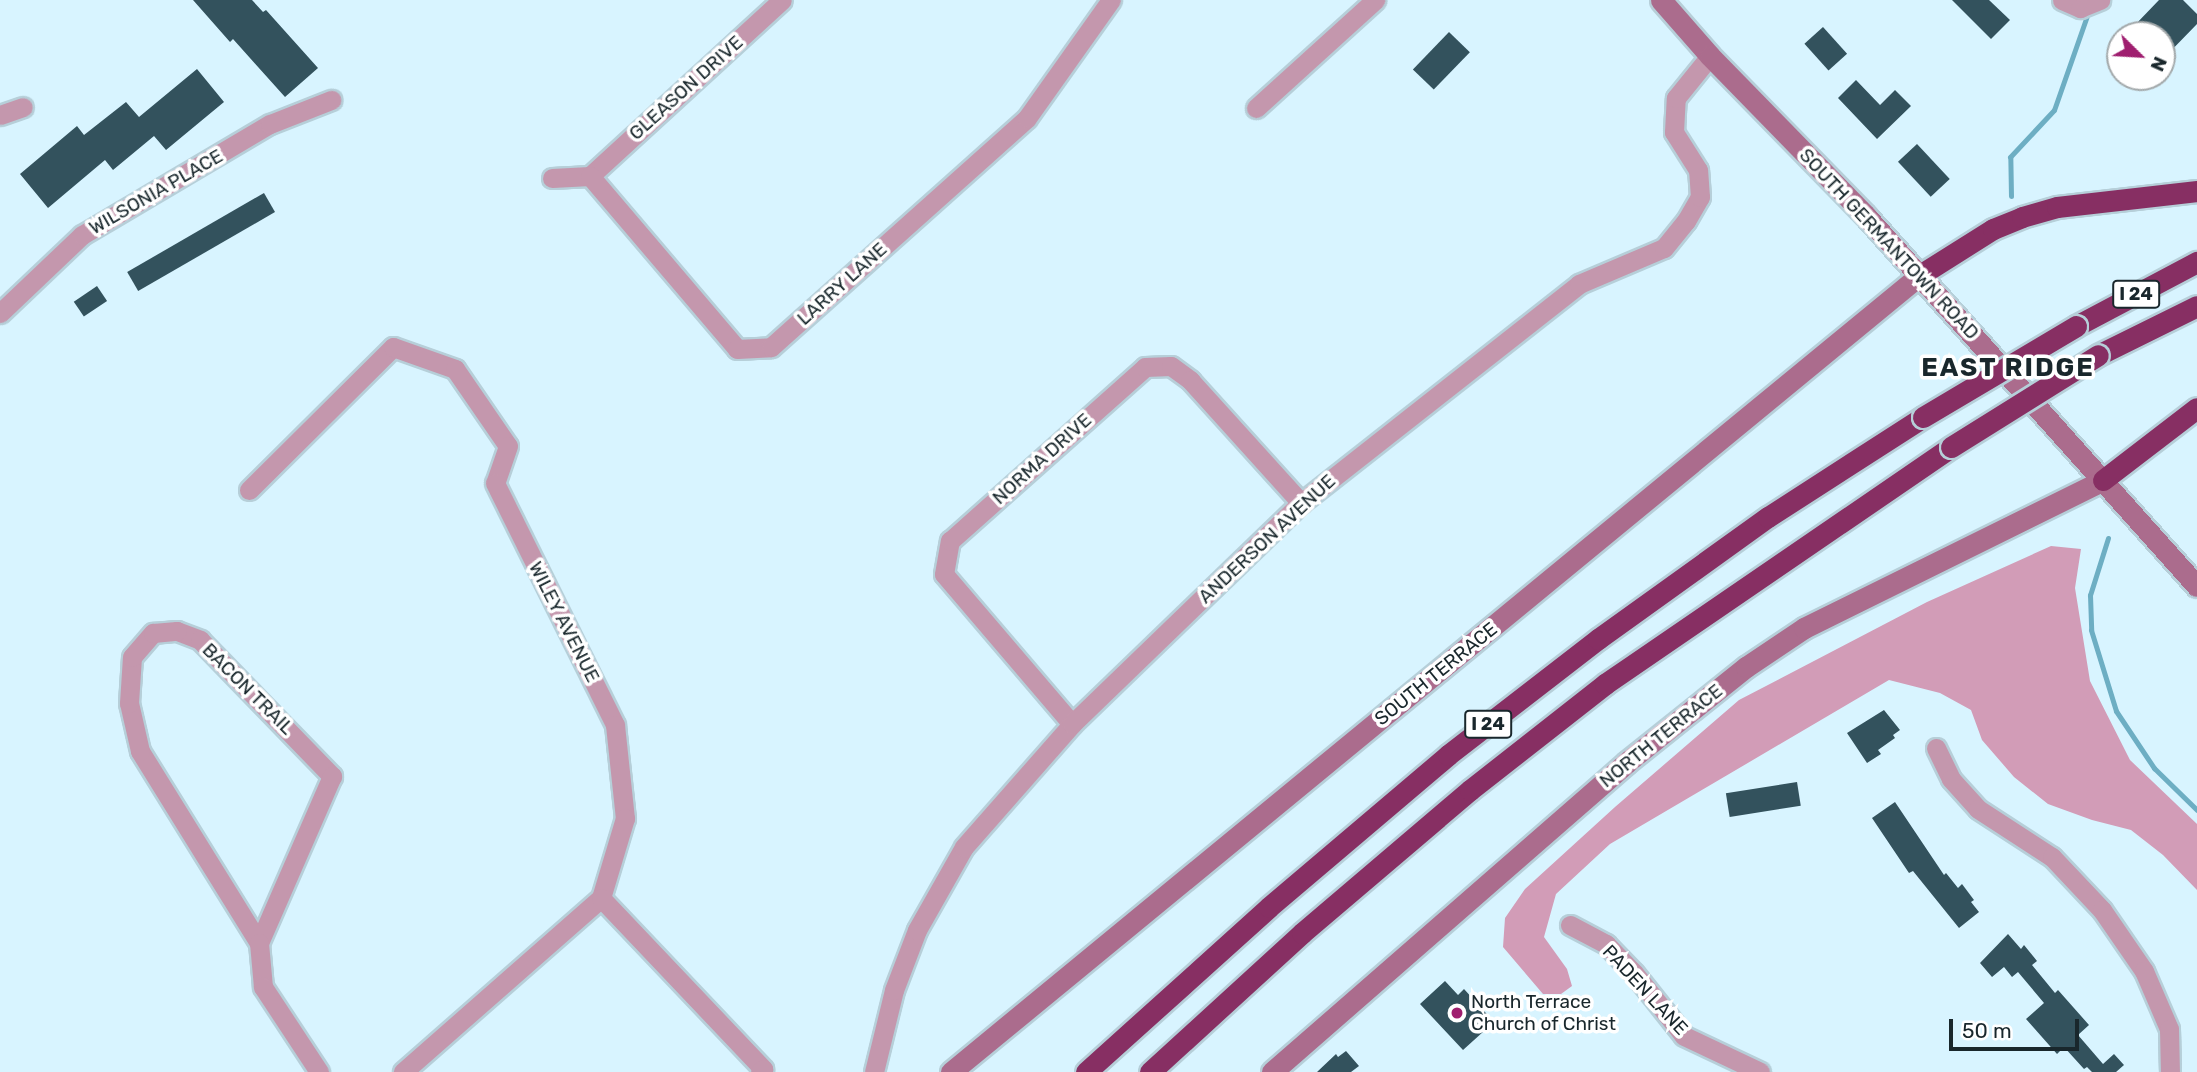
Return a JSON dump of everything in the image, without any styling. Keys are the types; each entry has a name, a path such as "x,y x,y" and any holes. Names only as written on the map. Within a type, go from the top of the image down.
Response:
{"highway":[{"path":"1920,275 1993,229 2022,217 2057,207 2197,191"},
{"name":"I 24","path":"1086,1072 1269,907 1448,755 1598,639 1757,526 1923,417 2076,326 2197,262"},
{"name":"I 24","path":"1150,1072 1302,933 1470,790 1605,684 1951,447 2098,355 2197,306"},
{"path":"2104,480 2197,408"}],"street":[{"name":"GLEASON DRIVE","path":"590,176 782,0"},
{"name":"LARRY LANE","path":"590,176 737,349 771,347 1027,118 1111,0"},
{"path":"1256,108 1375,0"},
{"name":"SOUTH GERMANTOWN ROAD","path":"1661,0 1710,57 1920,275 2197,586"},
{"path":"2063,0 2080,8 2100,0"},
{"name":"ANDERSON AVENUE","path":"874,1072 894,990 917,930 964,847 1072,724 1301,503 1579,284 1664,248 1686,221 1700,197 1698,170 1674,132 1676,98 1710,57"},
{"name":"WILSONIA PLACE","path":"0,313 82,235 270,124 331,100"},
{"path":"0,115 23,107"},
{"path":"552,178 590,176"},
{"name":"SOUTH TERRACE","path":"951,1072 1920,275"},
{"name":"WILEY AVENUE","path":"249,490 393,347 455,369 508,446 495,483 615,725 625,818 601,898"},
{"name":"NORMA DRIVE","path":"1072,724 944,574 950,541 1145,367 1171,366 1190,380 1301,503"},
{"name":"NORTH TERRACE","path":"1272,1072 1626,763 1746,667 1804,628 2104,480"},
{"name":"BACON TRAIL","path":"259,943 332,776 200,640 177,631 153,633 132,657 129,703 140,751 259,943 264,987 320,1072"},
{"path":"1936,748 1951,779 1979,809 2052,857 2102,910 2144,971 2169,1029 2170,1072"},
{"path":"403,1072 601,898 763,1069 760,1072"},
{"name":"PADEN LANE","path":"1570,925 1606,944 1634,973 1684,1036 1760,1072"}],"shaded area":[{"path":"2051,546 2081,549 2075,588 2090,681 2130,760 2197,824 2197,890 2163,855 2131,830 2092,820 2048,804 2014,777 1982,740 1971,710 1940,693 1889,680 1610,844 1556,894 1544,937 1567,969 1572,986 1561,994 1543,994 1503,947 1505,918 1525,889 1739,700 1927,602"}],"building":[{"path":"193,0 252,0 263,12 266,10 318,68 285,97 233,39 230,42"},
{"path":"1952,0 1989,0 2010,20 1991,39"},
{"path":"2159,0 2183,0 2197,14 2197,24 2176,46 2176,21 2139,21"},
{"path":"1823,27 1847,54 1829,70 1804,44"},
{"path":"1449,32 1470,52 1434,90 1413,69"},
{"path":"197,69 224,102 166,150 154,136 113,170 105,160 48,208 20,174 77,126 84,135 126,102 139,117"},
{"path":"1856,80 1880,105 1895,90 1911,106 1877,139 1838,98"},
{"path":"1917,144 1950,179 1931,197 1898,162"},
{"path":"264,193 275,212 138,291 127,272"},
{"path":"97,286 107,301 84,317 74,302"},
{"path":"1884,710 1900,730 1893,735 1895,738 1878,750 1881,754 1867,763 1847,733"},
{"path":"1797,782 1801,806 1730,817 1726,793"},
{"path":"1895,802 1944,875 1946,873 1958,888 1962,884 1974,900 1971,902 1979,912 1959,928 1913,871 1909,873 1872,818"},
{"path":"2008,934 2021,949 2024,945 2037,961 2032,965 2055,993 2058,990 2089,1025 2078,1035 2103,1064 2114,1054 2124,1065 2116,1072 2092,1072 2087,1067 2084,1069 2064,1047 2057,1054 2026,1019 2044,1003 2018,972 2012,977 2004,967 1992,977 1980,963"},
{"name":"North Terrace Church of Christ","path":"1445,981 1458,995 1464,989 1494,1022 1463,1050 1420,1004"},
{"path":"1346,1051 1359,1066 1351,1072 1317,1072 1336,1054 1338,1057"}],"waterway":[{"path":"2011,196 2010,157 2054,110 2088,13"},
{"path":"2108,538 2090,595 2091,630 2116,711 2154,768 2197,810"}],"place":[{"name":"North Terrace Church of Christ","path":"1457,1013"}],"district":[{"name":"EAST RIDGE","path":"2008,368"}]}
